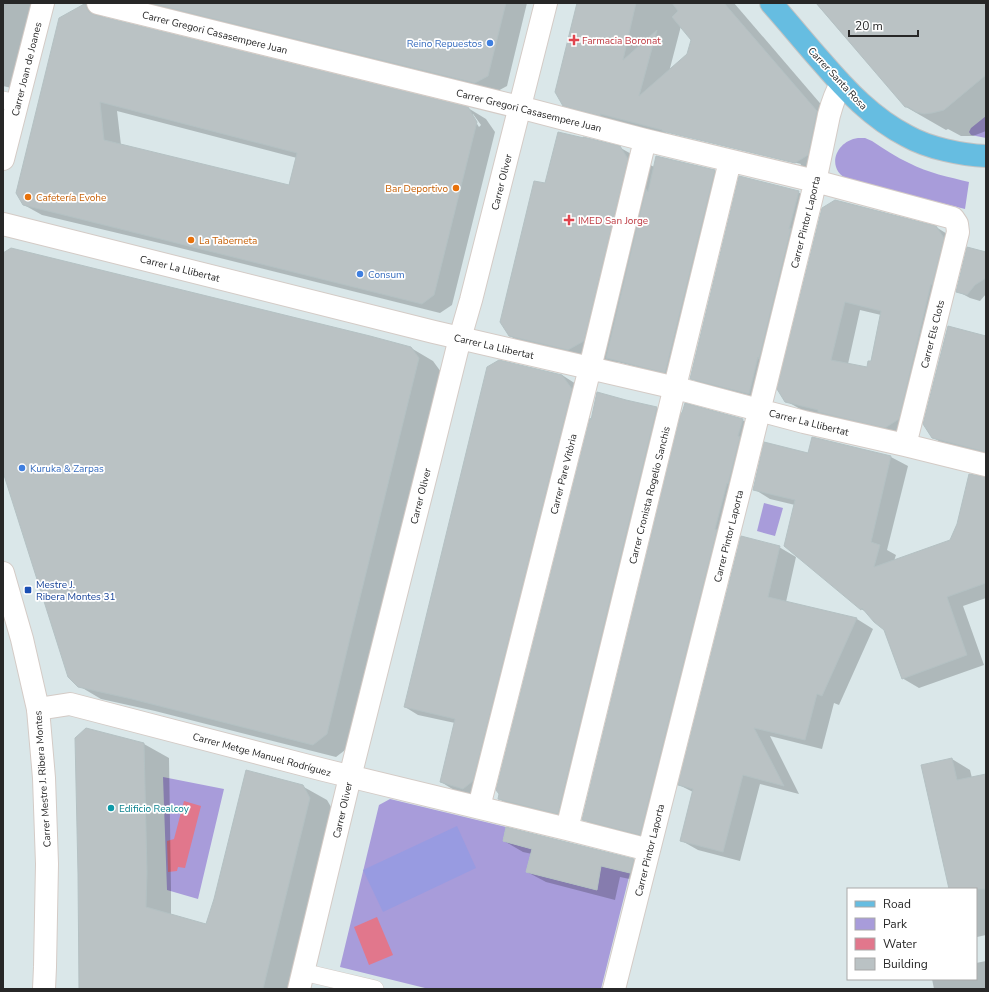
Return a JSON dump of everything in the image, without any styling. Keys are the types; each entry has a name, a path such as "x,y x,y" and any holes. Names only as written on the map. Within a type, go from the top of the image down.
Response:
{"main road":[{"name":"Carrer Santa Rosa","path":"771,3 841,84 874,115 908,137 929,145 972,155 986,156"}],"street":[{"name":"Carrer Joan de Joanes","path":"3,159 10,101 43,3"},
{"name":"Carrer Gregori Casasempere Juan","path":"98,3 815,181 953,218 957,224"},
{"name":"Carrer Oliver","path":"301,980 350,777 460,338 471,300 546,3"},
{"name":"Carrer Pintor Laporta","path":"614,989 737,501 815,181 832,103 841,84"},
{"name":"Carrer Pare Vitòria","path":"479,807 590,368 645,140"},
{"name":"Carrer Cronista Rogelio Sanchis","path":"568,829 730,161"},
{"name":"Carrer La Llibertat","path":"3,224 460,338 676,388 804,422 986,465"},
{"name":"Carrer Els Clots","path":"905,445 958,232 957,224"},
{"name":"Carrer Mestre J. Ribera Montes","path":"3,573 22,639 38,709 44,778 47,864 46,959 44,989"},
{"name":"Carrer Metge Manuel Rodríguez","path":"38,709 70,704 350,777 479,807 649,850"},
{"path":"301,980 375,989"}],"green space":[{"path":"986,116 986,138 971,135 969,132 971,128"},
{"path":"865,138 872,141 899,158 916,166 969,182 965,209 849,180 837,170 835,163 836,156 844,144 850,140"},
{"path":"764,503 783,508 775,536 757,531"},
{"path":"163,777 224,789 198,899 167,890"},
{"path":"390,799 506,827 503,841 532,849 526,872 596,890 601,866 630,873 601,989 429,989 340,967 379,805"}],"shaded area":[{"path":"457,826 476,868 383,912 363,870"}],"water":[{"path":"184,801 201,806 185,868 178,867 177,871 168,872 167,841 174,839"},
{"path":"377,917 393,955 369,965 354,927"}],"building":[{"path":"86,3 86,7 89,12 95,15 468,107 477,122 434,295 422,304 23,205 16,193 59,18","holes":["100,102 297,153 289,185 104,140"]},
{"path":"150,3 506,3 488,76 475,83"},
{"path":"577,3 636,3 623,60 657,30 639,96 687,54 691,40 672,17 678,11 672,3 724,3 817,111 808,155 795,163 563,106 555,92"},
{"path":"816,3 986,3 986,75 944,110 924,114 916,112 908,107 905,107"},
{"name":"IMED San Jorge","path":"558,132 620,146 628,159 584,341 568,350 509,336 500,322 534,181 545,183"},
{"path":"656,156 715,170 665,373 606,358 646,189 648,192"},
{"path":"739,176 799,191 759,359 758,357 749,394 690,379"},
{"path":"835,200 936,226 944,238 932,285 931,284 899,419 885,428 818,412 818,410 785,402 777,389 822,208","holes":["845,302 881,311 871,361 868,361 867,367 831,360"]},
{"path":"967,247 986,252 986,278 975,285 967,295 956,292"},
{"path":"11,248 411,347 419,358 327,734 313,745 132,699 78,687 68,677 3,472 3,253"},
{"path":"948,326 986,336 986,452 932,438 923,424"},
{"path":"499,360 562,375 572,389 473,781 463,789 440,782 455,719 404,707 487,367"},
{"path":"597,392 657,407 558,814 498,799 499,794 496,790"},
{"path":"685,403 743,419 738,436 740,437 715,529 717,530 640,835 582,820 681,413"},
{"path":"812,437 891,456 871,542 880,545 874,567 950,540 957,524 969,474 986,477 986,583 947,597 967,655 902,679 884,630 874,622 862,608 861,610 784,546 795,500 753,490 764,442 808,453"},
{"path":"741,536 780,546 768,597 857,618 822,696 817,694 805,740 754,728 784,786 743,775 723,852 680,841 693,789 678,785"},
{"path":"86,728 144,743 147,873 146,907 206,924 214,899 246,770 303,785 310,798 263,989 79,989 75,738"},
{"path":"952,758 957,780 986,774 986,889 949,888 921,765"},
{"path":"506,827 634,859 630,873 601,866 597,890 526,872 532,849 503,841"}],"place":[{"name":"Farmacia Boronat","path":"574,40"},
{"name":"Reino Repuestos","path":"490,43"},
{"name":"Bar Deportivo","path":"456,188"},
{"name":"Cafetería Evohe","path":"28,197"},
{"name":"IMED San Jorge","path":"569,220"},
{"name":"La Taberneta","path":"191,240"},
{"name":"Consum","path":"360,274"},
{"name":"Kuruka & Zarpas","path":"22,468"},
{"name":"Mestre J. Ribera Montes 31","path":"28,590"},
{"name":"Edificio Realcoy","path":"111,808"}]}
